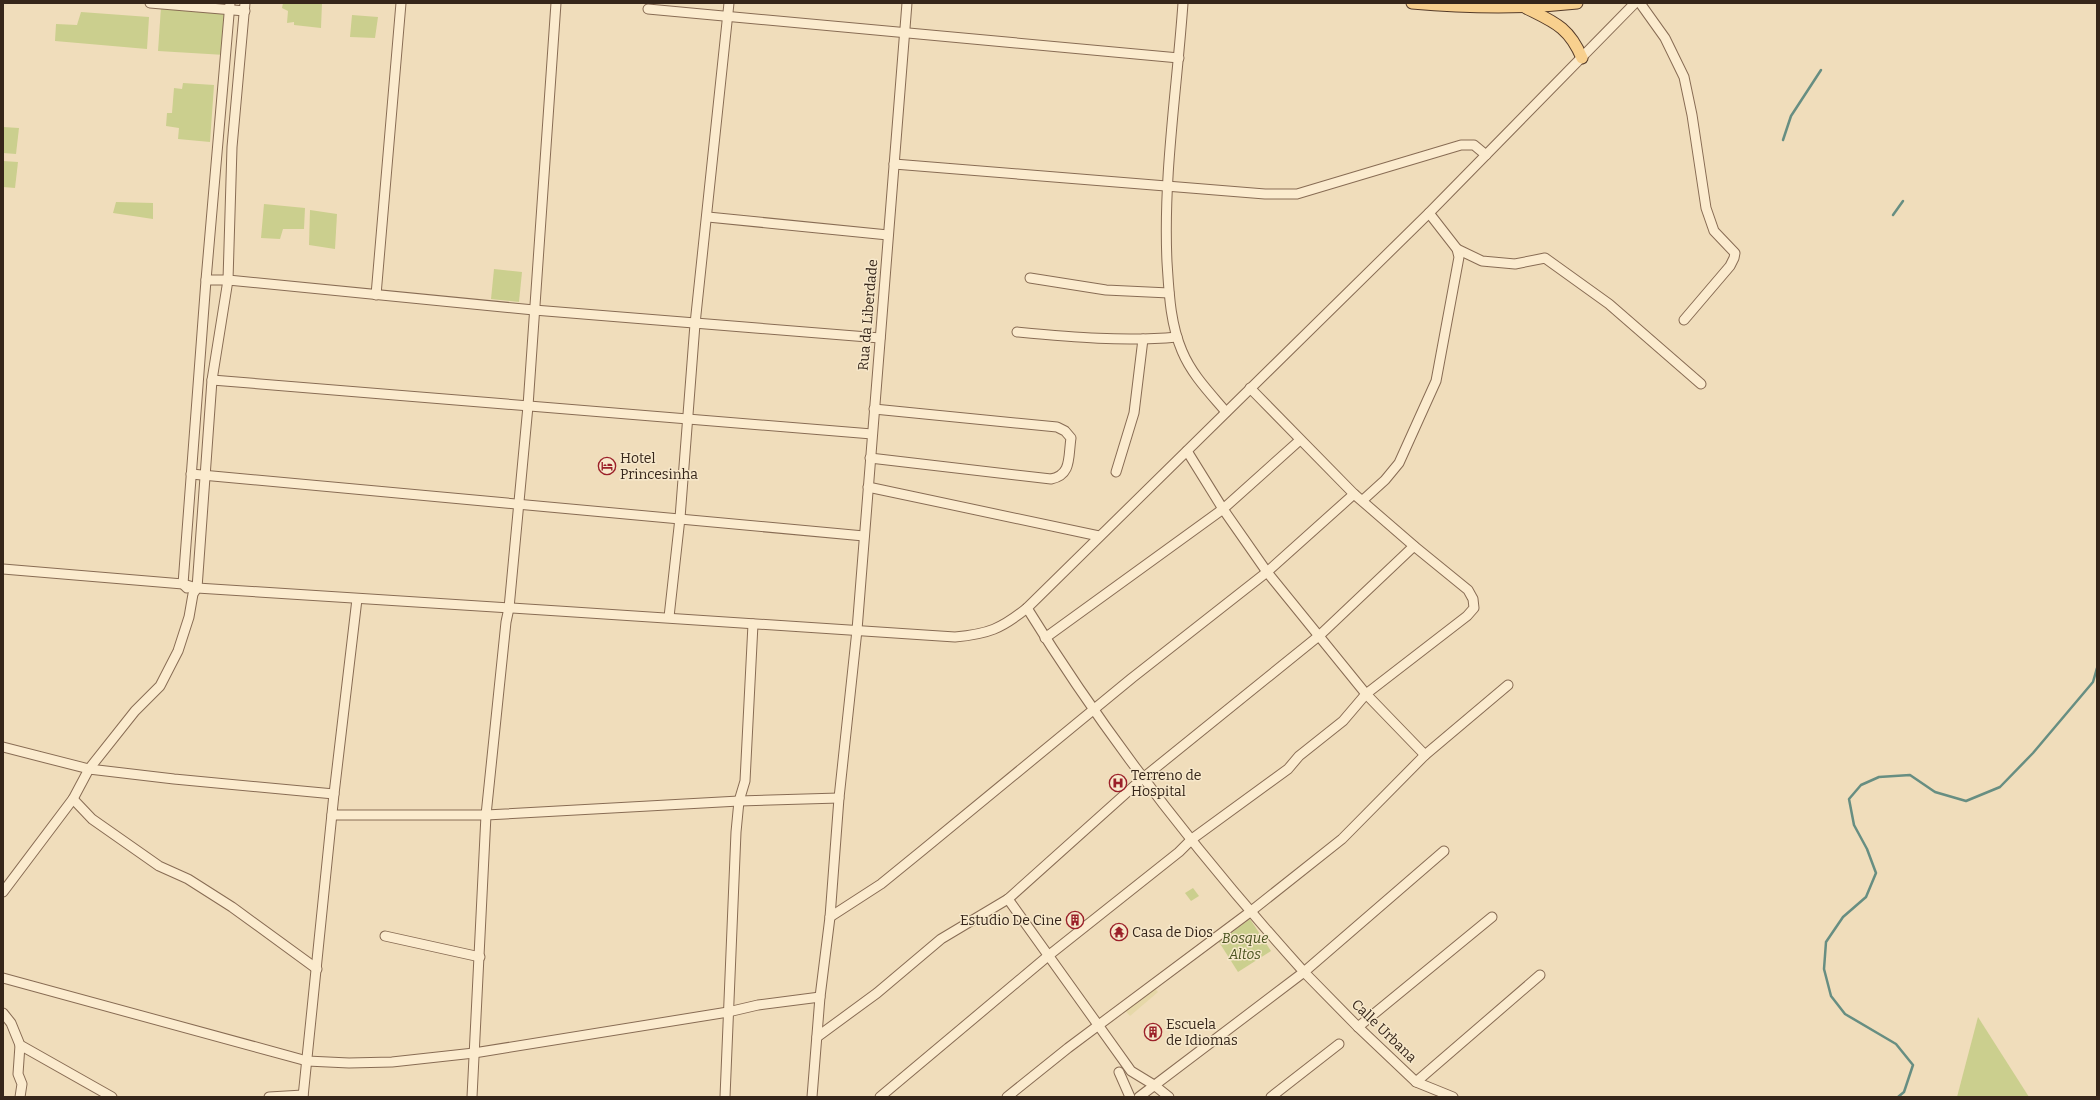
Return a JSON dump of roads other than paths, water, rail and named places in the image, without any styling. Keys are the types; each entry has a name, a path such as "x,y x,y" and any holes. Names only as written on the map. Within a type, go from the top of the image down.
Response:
{"main road":[{"path":"1412,3 1526,8 1577,3"},
{"path":"1526,8 1551,20 1566,30 1575,42 1582,58"}],"street":[{"path":"3,892 73,799 88,769 135,711 160,686 178,651 189,617 195,591 212,380 228,280 232,147 245,7 150,3"},
{"path":"376,295 401,3"},
{"path":"472,1097 486,815 506,622 509,608 528,406 556,3"},
{"path":"669,617 680,518 695,324 708,217 729,3"},
{"name":"Rua da Liberdade","path":"812,1097 820,997 830,917 839,798 857,630 908,3"},
{"path":"1183,3 1167,186 1169,293 1182,352 1199,381 1226,412"},
{"path":"3,569 183,584 195,591 669,617 955,637 978,635 1001,628 1027,608 1429,213 1635,3"},
{"path":"1640,3 1665,38 1684,77 1692,115 1706,208 1714,230 1735,253 1730,266 1684,320"},
{"path":"183,584 206,280 230,6"},
{"path":"648,9 1179,58"},
{"path":"894,164 1265,194 1297,194 1461,144 1474,145 1486,154"},
{"path":"1363,500 1385,480 1399,463 1436,381 1459,257 1457,249 1429,213"},
{"path":"708,217 888,235"},
{"path":"1457,249 1482,261 1515,264 1545,258 1609,304 1700,384"},
{"path":"1030,278 1106,290 1169,293"},
{"path":"206,280 228,280 695,324 880,338"},
{"path":"1017,332 1079,338 1143,340 1178,337"},
{"path":"1116,472 1134,413 1143,340"},
{"path":"212,380 872,434"},
{"path":"880,1097 1048,956 1192,839 1288,768 1299,756 1343,721 1366,694 1467,616 1474,608 1473,599 1468,590 1414,546 1363,500 1354,494 1250,388"},
{"path":"870,458 1050,480 1059,478 1066,471 1071,438 1057,427 874,409"},
{"path":"1045,638 1223,509 1300,440"},
{"path":"1187,451 1223,509 1267,572 1320,635 1366,694 1425,755"},
{"path":"191,474 205,474 519,505 680,518 864,536"},
{"path":"868,487 1099,536"},
{"path":"830,917 881,884 1132,678 1267,572 1354,494"},
{"path":"816,1037 877,993 941,939 1008,899 1143,778 1320,635 1414,546"},
{"path":"270,1097 303,1096 334,794 357,599"},
{"name":"Calle Urbana","path":"1027,608 1093,711 1143,778 1250,912 1304,972 1358,1027 1416,1082 1453,1097"},
{"path":"725,1097 736,832 739,801 745,781 753,624"},
{"path":"1007,1097 1098,1026 1250,912 1342,839 1425,755 1508,685"},
{"path":"3,747 88,769 174,779 334,794"},
{"path":"332,815 486,815 739,801 839,798"},
{"path":"73,799 92,819 159,866 188,879 232,907 317,969"},
{"path":"1139,1097 1304,972 1444,851"},
{"path":"1008,899 1131,1071 1154,1085 1169,1097"},
{"path":"1358,1027 1492,917"},
{"path":"385,936 480,957"},
{"path":"1416,1082 1540,975"},
{"path":"3,978 307,1061 349,1063 392,1062 474,1053 728,1012 758,1005 820,997"},
{"path":"3,1013 11,1023 20,1045 18,1074 22,1084 20,1097"},
{"path":"1270,1097 1339,1044"},
{"path":"20,1045 112,1097"},
{"path":"1119,1072 1130,1097"}],"waterway":[{"path":"1783,140 1791,116 1821,70"},
{"path":"1893,215 1903,201"},
{"path":"1898,1097 1904,1092 1913,1065 1896,1044 1845,1014 1831,996 1824,969 1826,942 1843,917 1866,897 1876,873 1867,849 1854,825 1849,799 1861,785 1879,777 1910,775 1935,792 1966,801 2000,787 2033,753 2093,682 2097,668"}],"place":[{"name":"Hotel Princesinha","path":"607,466"},
{"name":"Terreno de Hospital","path":"1118,783"},
{"name":"Estudio De Cine","path":"1075,920"},
{"name":"Casa de Dios","path":"1119,932"},
{"name":"Escuela de Idiomas","path":"1153,1032"}],"park label":[{"name":"Bosque Altos","path":"1245,946"}]}
